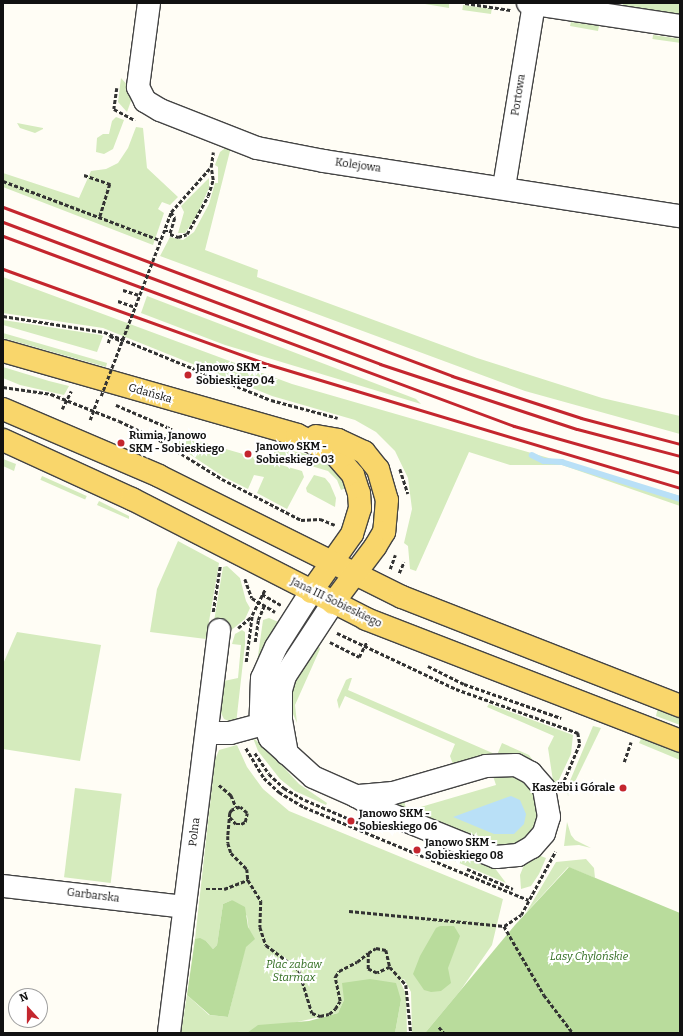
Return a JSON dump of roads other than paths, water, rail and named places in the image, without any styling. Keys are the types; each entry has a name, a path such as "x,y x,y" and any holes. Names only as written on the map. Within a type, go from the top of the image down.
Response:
{"main road":[{"name":"Gdańska","path":"3,352 297,435 334,453 347,465 359,493 360,508 352,534 311,592"},
{"path":"3,409 159,476 354,575 446,616 593,670 680,706"},
{"name":"Gdańska","path":"297,435 318,436 352,445 372,460 383,479 388,511 384,532 333,603"},
{"name":"Jana III Sobieskiego","path":"3,440 138,502 311,592 404,636 589,703 680,740"}],"street":[{"name":"Kolejowa","path":"149,3 138,77 140,94 152,106 257,148 302,157 504,187 680,216"},
{"path":"527,5 680,26"},
{"name":"Portowa","path":"504,187 527,5"},
{"path":"311,592 276,647 262,678 260,694 263,724 270,738 313,777 356,796 382,811 496,857 518,855 532,847 544,833 549,816 544,788 531,773 516,765 486,766 393,794 356,796"},
{"path":"287,754 281,719 281,690 285,676 333,603"},
{"name":"Polna","path":"169,1033 220,630"},
{"path":"208,733 230,733 263,724"},
{"name":"Garbarska","path":"3,886 184,907"}],"water":[{"path":"511,796 520,800 526,814 524,824 514,834 494,834 453,817"}],"waterway":[{"path":"532,455 544,461 562,462 680,499"}],"railway":[{"path":"3,207 452,376 581,418 680,444"},
{"path":"3,222 380,364 577,429 680,456"},
{"path":"3,236 514,426 680,473"},
{"path":"3,269 267,364 680,488"}],"place":[{"name":"Janowo SKM - Sobieskiego 04","path":"188,375"},
{"name":"Rumia, Janowo SKM - Sobieskiego","path":"121,443"},
{"name":"Janowo SKM - Sobieskiego 03","path":"248,454"},
{"name":"Kaszëbi i Górale","path":"623,788"},
{"name":"Janowo SKM - Sobieskiego 06","path":"351,821"},
{"name":"Janowo SKM - Sobieskiego 08","path":"417,850"}],"park label":[{"name":"Lasy Chylońskie","path":"589,957"},
{"name":"Plac zabaw Starmax","path":"294,972"}]}
